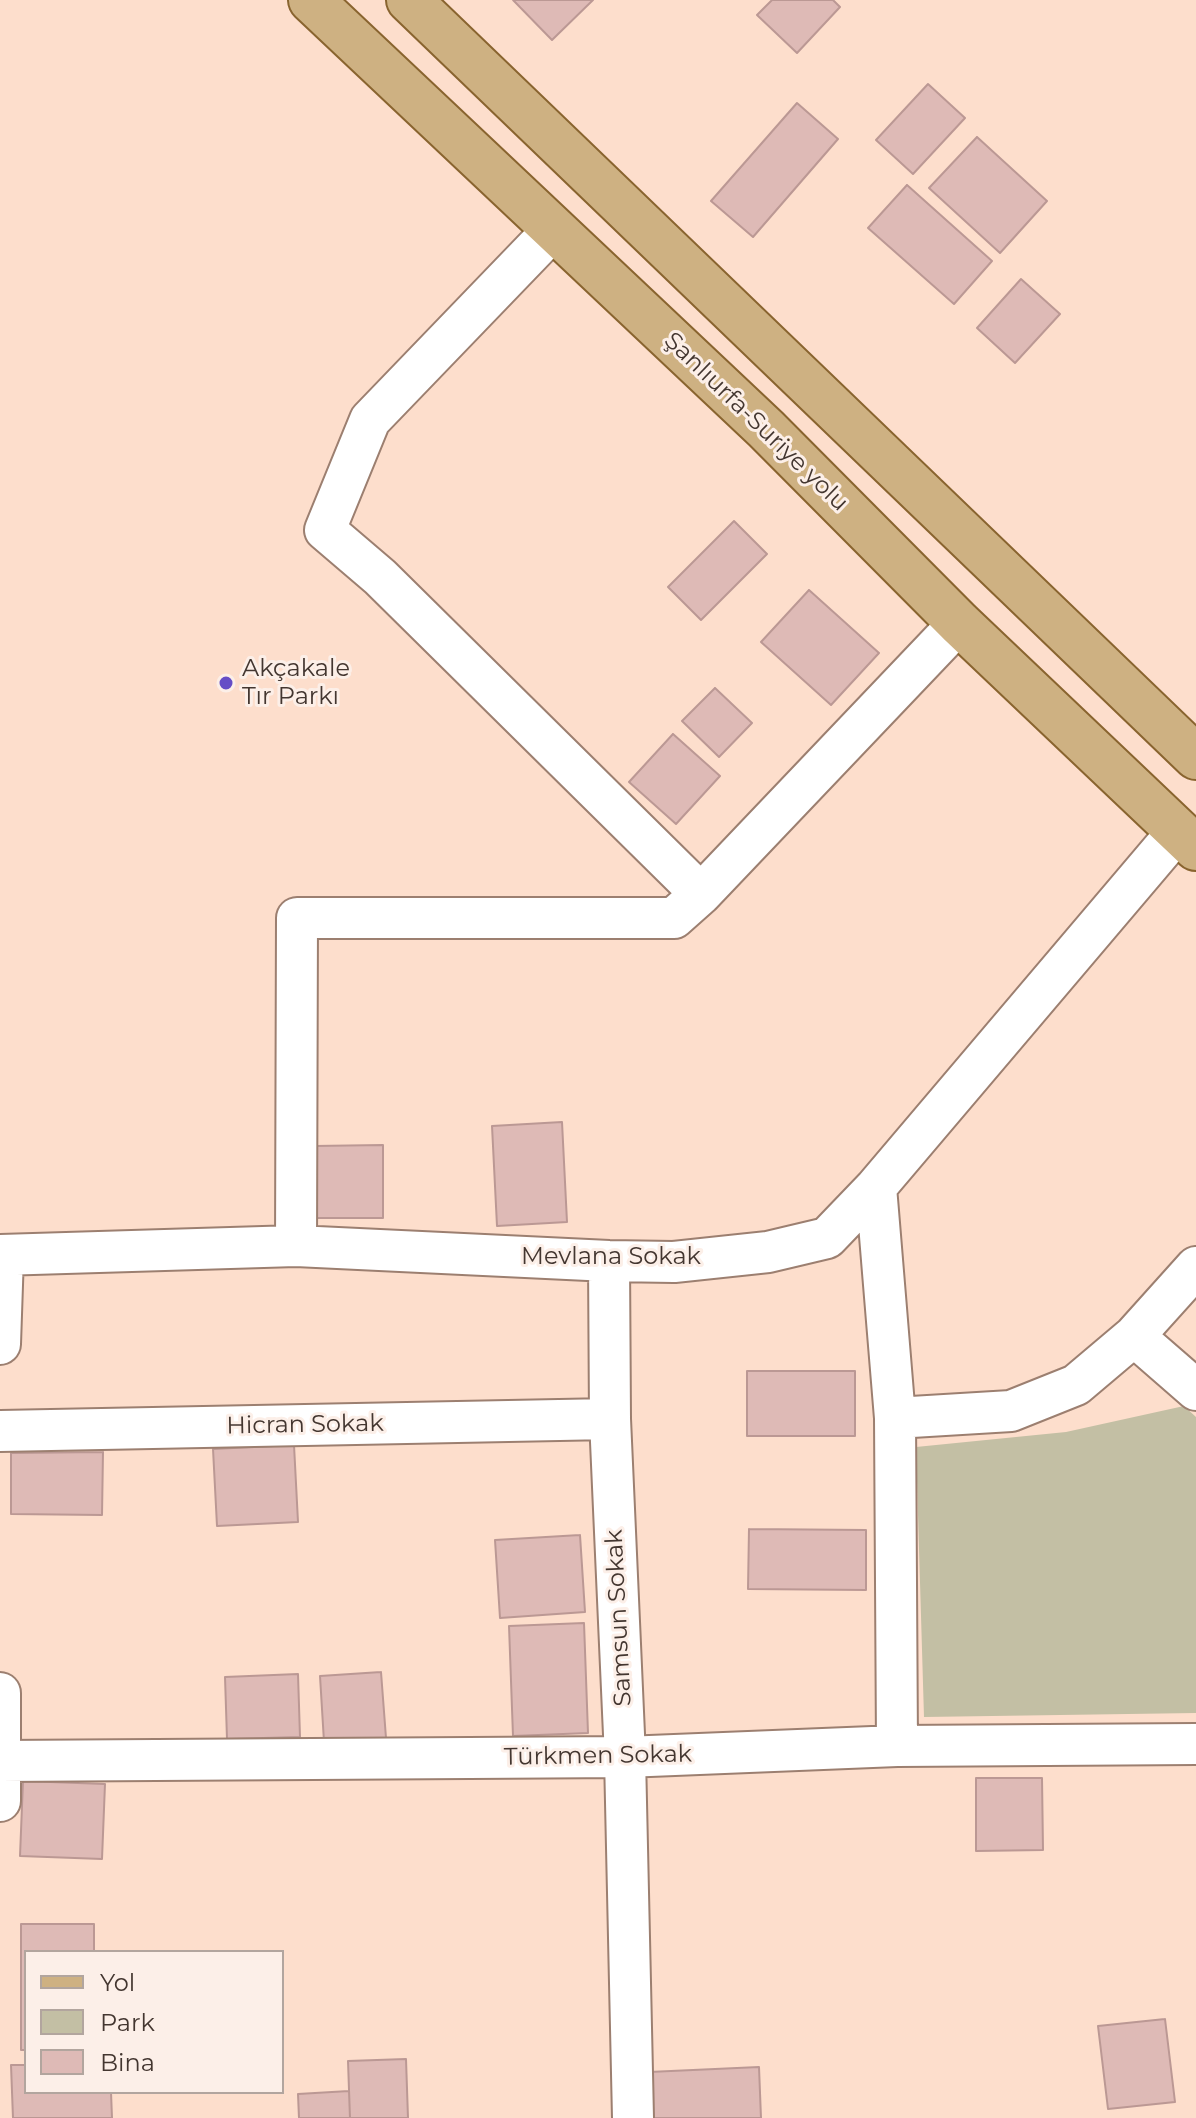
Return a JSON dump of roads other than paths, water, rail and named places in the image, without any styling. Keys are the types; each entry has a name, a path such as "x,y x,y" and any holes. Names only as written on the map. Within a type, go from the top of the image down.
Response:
{"main road":[{"name":"Şanlıurfa-Suriye yolu","path":"311,0 766,429 959,623 1187,839"},
{"path":"409,0 1196,757"}],"street":[{"path":"554,229 370,420 325,530 380,577 701,894"},
{"path":"296,1246 297,918 674,918 701,894 959,623"},
{"name":"Mevlana Sokak","path":"2,1255 296,1246 609,1261 690,1260 768,1252 827,1238 1187,839"},
{"path":"876,1187 895,1418 897,1746"},
{"path":"0,1344 2,1255"},
{"name":"Samsun Sokak","path":"609,1261 610,1419 625,1757 633,2118"},
{"path":"895,1418 1011,1411 1076,1385 1134,1336 1196,1267"},
{"path":"1134,1336 1196,1390"},
{"name":"Hicran Sokak","path":"0,1431 610,1419"},
{"path":"0,1693 0,1801"},
{"name":"Türkmen Sokak","path":"0,1761 625,1757 897,1746 1196,1744"}],"place":[{"name":"Akçakale Tır Parkı","path":"226,683"}]}
